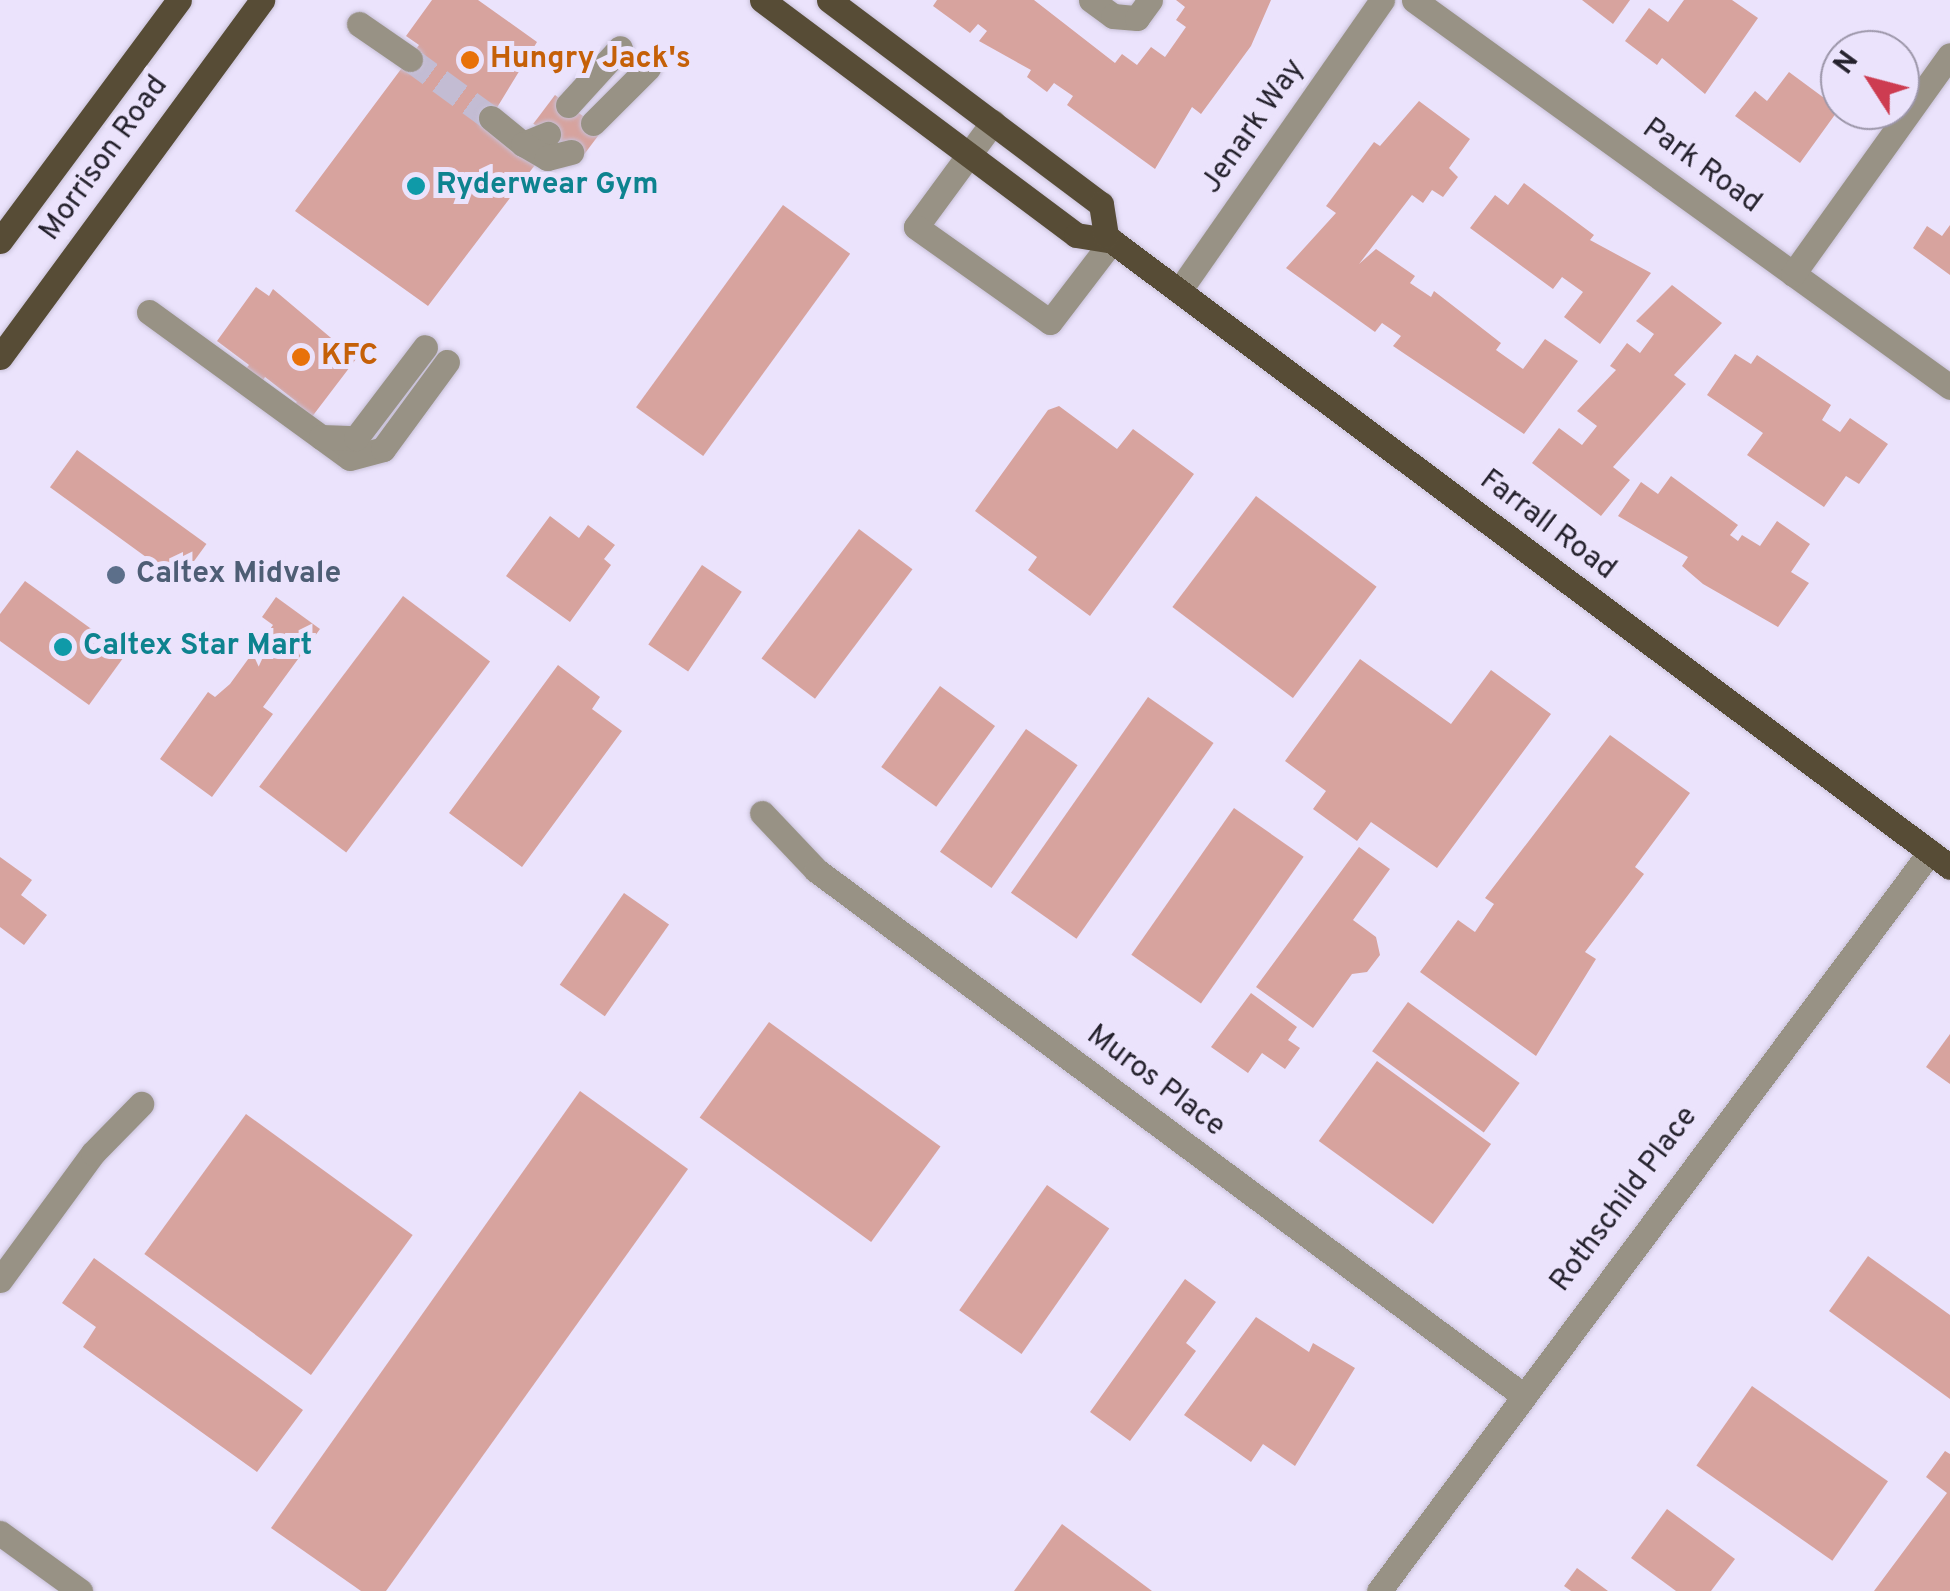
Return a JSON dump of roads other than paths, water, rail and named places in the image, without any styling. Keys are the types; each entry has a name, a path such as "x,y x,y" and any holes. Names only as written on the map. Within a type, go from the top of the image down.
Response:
{"main road":[{"name":"Morrison Road","path":"0,241 180,0"},
{"name":"Morrison Road","path":"0,357 262,0"},
{"name":"Farrall Road","path":"762,0 1076,235 1109,238 1940,860"},
{"path":"829,0 1102,204 1109,238"}],"street":[{"path":"1091,0 1113,16 1137,18 1150,0"},
{"name":"Jenark Way","path":"1179,291 1382,0"},
{"name":"Park Road","path":"1414,0 1950,387"},
{"path":"359,24 410,58"},
{"path":"568,105 620,48"},
{"path":"1793,274 1950,56"},
{"path":"593,123 648,68"},
{"path":"491,118 536,139 547,158 571,152"},
{"path":"993,122 916,228 1050,322 1109,238"},
{"path":"149,312 350,458 383,449 447,362"},
{"path":"321,437 356,438 425,348"},
{"name":"Muros Place","path":"762,813 816,870 1520,1392"},
{"name":"Rothschild Place","path":"1379,1591 1520,1392 1940,860"},
{"path":"0,1280 93,1153 140,1104"},
{"path":"0,1533 80,1591"}],"tunnel":[{"path":"410,59 491,118"}],"place":[{"name":"Hungry Jack's","path":"470,60"},
{"name":"Ryderwear Gym","path":"416,186"},
{"name":"KFC","path":"301,357"},
{"name":"Caltex Midvale","path":"116,575"},
{"name":"Caltex Star Mart","path":"63,647"}]}
